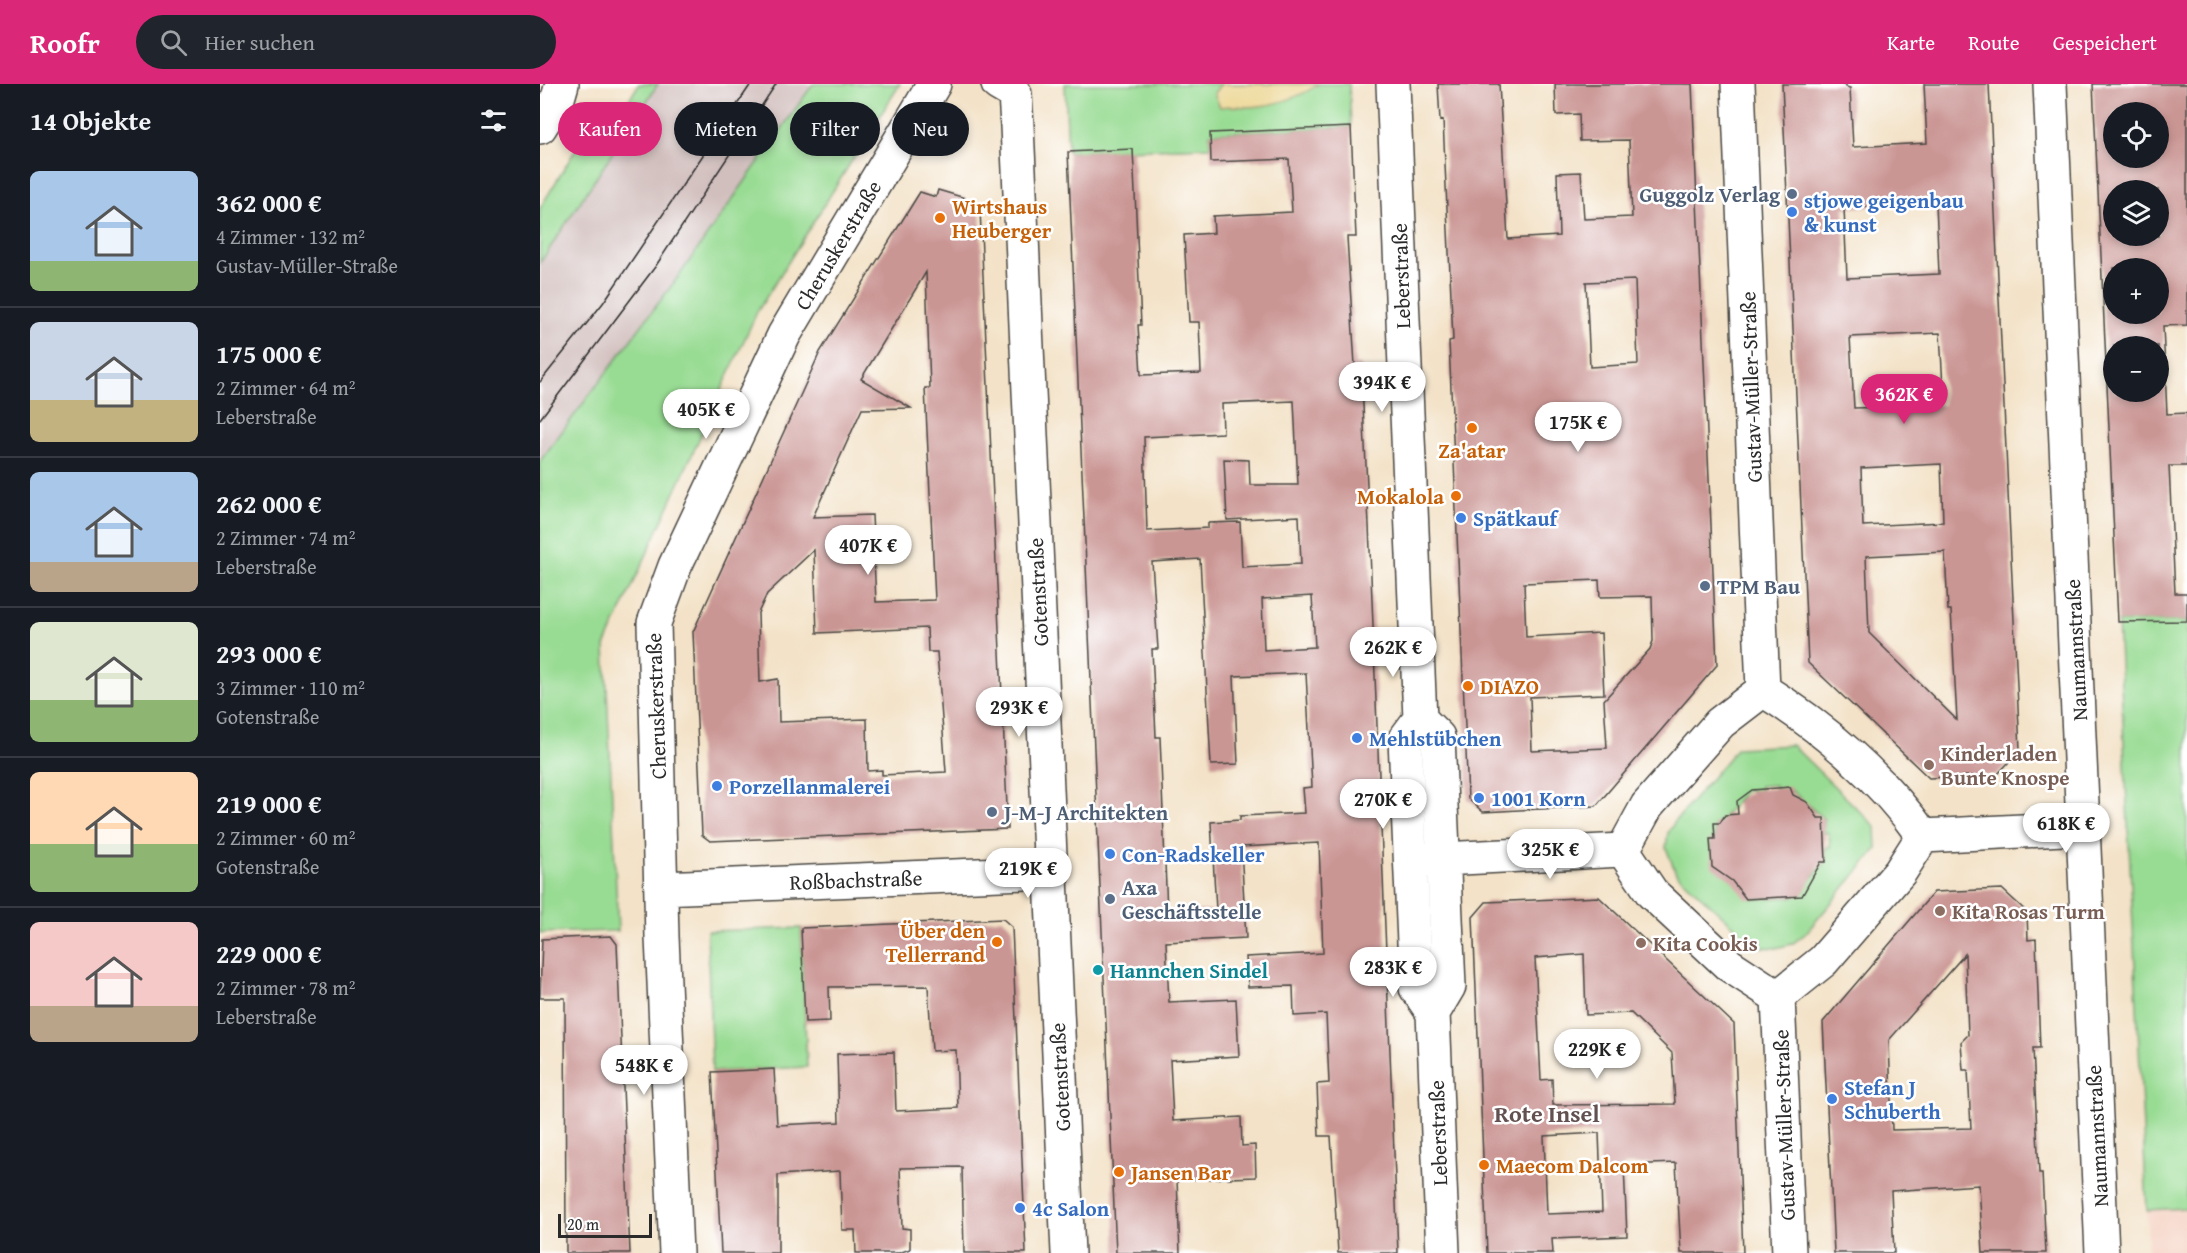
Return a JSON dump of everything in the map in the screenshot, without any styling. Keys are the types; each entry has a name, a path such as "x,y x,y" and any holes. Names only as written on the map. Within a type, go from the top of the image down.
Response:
{"street":[{"path":"540,127 558,98 562,84"},
{"name":"Cheruskerstraße","path":"676,1253 661,888 654,623 675,566 784,335 934,84"},
{"name":"Gotenstraße","path":"998,84 1015,94 1068,1253"},
{"name":"Leberstraße","path":"1393,84 1420,719"},
{"name":"Gustav-Müller-Straße","path":"1738,84 1763,690"},
{"name":"Naumannstraße","path":"2050,84 2102,1253"},
{"path":"1623,850 1647,806 1720,723 1763,690 1809,718 1904,808 1923,836"},
{"path":"1420,719 1437,737 1443,859 1449,986 1433,1013 1416,987 1410,860 1405,739 1420,719"},
{"path":"1923,836 2083,828"},
{"path":"1623,850 1660,900 1729,965 1778,997 1823,961 1900,872 1923,836"},
{"path":"1410,860 1623,850"},
{"name":"Roßbachstraße","path":"661,888 1051,872"},
{"name":"Gustav-Müller-Straße","path":"1778,997 1789,1253"},
{"name":"Leberstraße","path":"1433,1013 1443,1253"}],"shaded area":[{"path":"658,84 813,84 800,102 790,102 790,117 778,134 778,102 674,102 674,156 763,156 681,273 540,461 540,263 611,156 662,156 662,102 646,102"},
{"path":"2187,1208 2187,1253 2148,1253 2147,1210"}],"green space":[{"path":"639,84 658,84 646,102 628,102"},
{"path":"813,84 900,84 880,116 880,102 800,102"},
{"path":"1065,84 1349,84 1351,127 1210,133 1210,147 1068,152"},
{"path":"790,117 790,156 855,156 757,312 605,646 618,931 540,933 540,461 681,273 763,156 778,156 778,134"},
{"path":"572,156 611,156 540,263 540,208"},
{"path":"2187,621 2187,1208 2147,1210 2118,622"},
{"path":"1792,745 1876,827 1877,849 1805,934 1792,944 1776,948 1761,947 1750,941 1676,873 1666,848 1668,833 1674,823 1737,748","holes":["1775,785 1775,790 1792,791 1824,819 1824,833 1829,833 1830,847 1825,848 1826,862 1794,897 1752,899 1711,853 1710,840 1715,839 1714,825 1722,819 1746,790 1760,791 1760,786"]},
{"path":"801,928 807,1067 712,1072 707,931"}],"sand":[{"path":"1221,84 1319,84 1276,103 1248,107 1220,107 1214,93"}],"building":[{"path":"1438,84 1499,84 1508,239 1559,236 1557,173 1581,172 1584,219 1632,217 1629,140 1580,141 1579,114 1556,115 1555,84 1692,84 1717,665 1596,806 1483,812 1468,799 1449,341 1453,340 1443,120 1440,121","holes":["1635,280 1638,364 1590,367 1586,282","1599,580 1600,597 1652,596 1653,641 1650,649 1604,700 1607,748 1532,751 1530,697 1604,694 1601,633 1526,637 1524,583"]},
{"path":"1782,84 1846,84 1846,87 1850,88 1853,147 1927,143 1924,84 1989,84 2020,750 1997,775 1929,778 1808,663","holes":["1936,203 1939,274 1847,278 1844,208","1940,333 1944,405 1854,408 1850,337","1941,464 1943,522 1863,526 1861,468","1945,552 1948,610 1951,610 1957,720 1869,633 1866,556"]},
{"path":"2093,84 2187,84 2187,325 2163,326 2163,336 2105,336 2104,324 2169,324 2169,258 2103,258 2103,299"},
{"path":"1351,127 1356,237 1347,237 1355,365 1361,365 1398,1253 1338,1253 1331,1136 1319,1136 1317,1084 1329,1083 1326,1014 1294,1016 1293,986 1248,987 1246,957 1323,953 1319,843 1241,847 1246,938 1166,942 1169,1002 1236,999 1239,1056 1170,1060 1173,1121 1241,1117 1242,1146 1255,1145 1256,1177 1177,1180 1180,1253 1116,1253 1068,152 1133,149 1141,375 1201,373 1199,322 1189,322 1184,235 1214,233 1213,216 1292,212 1289,159 1211,162 1210,133","holes":["1294,401 1298,485 1250,485 1249,460 1224,459 1227,520 1299,516 1301,564 1242,567 1240,522 1208,523 1208,528 1147,531 1144,437 1223,433 1222,404","1200,559 1211,765 1238,764 1234,676 1306,673 1312,787 1303,788 1305,813 1240,816 1240,820 1211,822 1216,910 1167,912 1160,737 1156,737 1152,649 1158,649 1152,562","1312,596 1315,647 1264,650 1262,599"]},
{"path":"938,190 965,198 963,204 980,209 1008,829 710,841 702,835 693,632 820,352 920,192 936,197","holes":["926,272 930,388 925,388 935,600 876,602 872,515 813,517 862,409 911,408 861,379","814,550 817,633 927,628 928,652 937,652 946,772 882,775 882,770 868,771 867,719 779,722 778,679 760,682 758,613 767,594"]},
{"path":"2108,402 2166,402 2167,414 2187,413 2187,466 2169,466 2175,593 2187,593 2187,621 2118,622"},
{"path":"1790,787 1793,795 1807,802 1818,818 1824,818 1826,862 1821,862 1802,896 1746,899 1732,881 1712,867 1710,839 1715,839 1714,823 1720,823 1725,815 1738,814 1737,801 1752,790"},
{"path":"2002,889 2027,912 2028,940 2036,939 2040,1048 2033,1048 2039,1173 2042,1173 2046,1253 1983,1253 1979,1185 1891,1191 1894,1253 1834,1253 1823,1022 1934,892","holes":["1965,954 1968,1035 1961,1042 1963,1070 1968,1070 1971,1128 1892,1130 1889,1040"]},
{"path":"1599,897 1734,1024 1743,1253 1681,1253 1676,1163 1624,1165 1627,1236 1552,1239 1553,1253 1487,1253 1473,917 1486,902","holes":["1584,954 1586,1015 1631,1013 1672,1053 1675,1104 1553,1105 1552,1079 1541,1080 1535,958","1599,1133 1602,1212 1547,1214 1544,1136"]},
{"path":"1003,919 1012,927 1026,1253 964,1253 962,1167 900,1168 902,1228 910,1229 910,1249 899,1253 856,1253 855,1230 842,1230 840,1171 778,1175 778,1253 721,1253 712,1072 774,1069 777,1125 839,1122 837,1054 894,1052 896,1111 958,1108 956,1050 932,1051 928,986 829,987 830,1021 805,1022 801,928"},
{"path":"611,936 617,944 630,1253 566,1253 565,998 540,998 542,939"}],"tram line":[{"path":"540,382 603,303 751,84"},
{"path":"540,419 655,267 776,84"}],"place":[{"name":"Guggolz Verlag","path":"1792,194"},
{"name":"stjowe geigenbau & kunst","path":"1792,212"},
{"name":"Wirtshaus Heuberger","path":"940,218"},
{"name":"Za'atar","path":"1472,428"},
{"name":"Mokalola","path":"1456,496"},
{"name":"Spätkauf","path":"1461,518"},
{"name":"TPM Bau","path":"1705,586"},
{"name":"DIAZO","path":"1468,686"},
{"name":"Mehlstübchen","path":"1357,738"},
{"name":"Kinderladen Bunte Knospe","path":"1929,765"},
{"name":"Porzellanmalerei","path":"717,786"},
{"name":"1001 Korn","path":"1479,798"},
{"name":"J-M-J Architekten","path":"992,812"},
{"name":"Con-Radskeller","path":"1110,854"},
{"name":"Axa Geschäftsstelle","path":"1110,899"},
{"name":"Kita Rosas Turm","path":"1940,911"},
{"name":"Über den Tellerrand","path":"997,942"},
{"name":"Kita Cookis","path":"1641,943"},
{"name":"Hannchen Sindel","path":"1098,970"},
{"name":"Stefan J Schuberth","path":"1832,1099"},
{"name":"Maecom Dalcom","path":"1484,1165"},
{"name":"Jansen Bar","path":"1119,1172"},
{"name":"4c Salon","path":"1020,1208"}],"district":[{"name":"Rote Insel","path":"1547,1113"}]}
